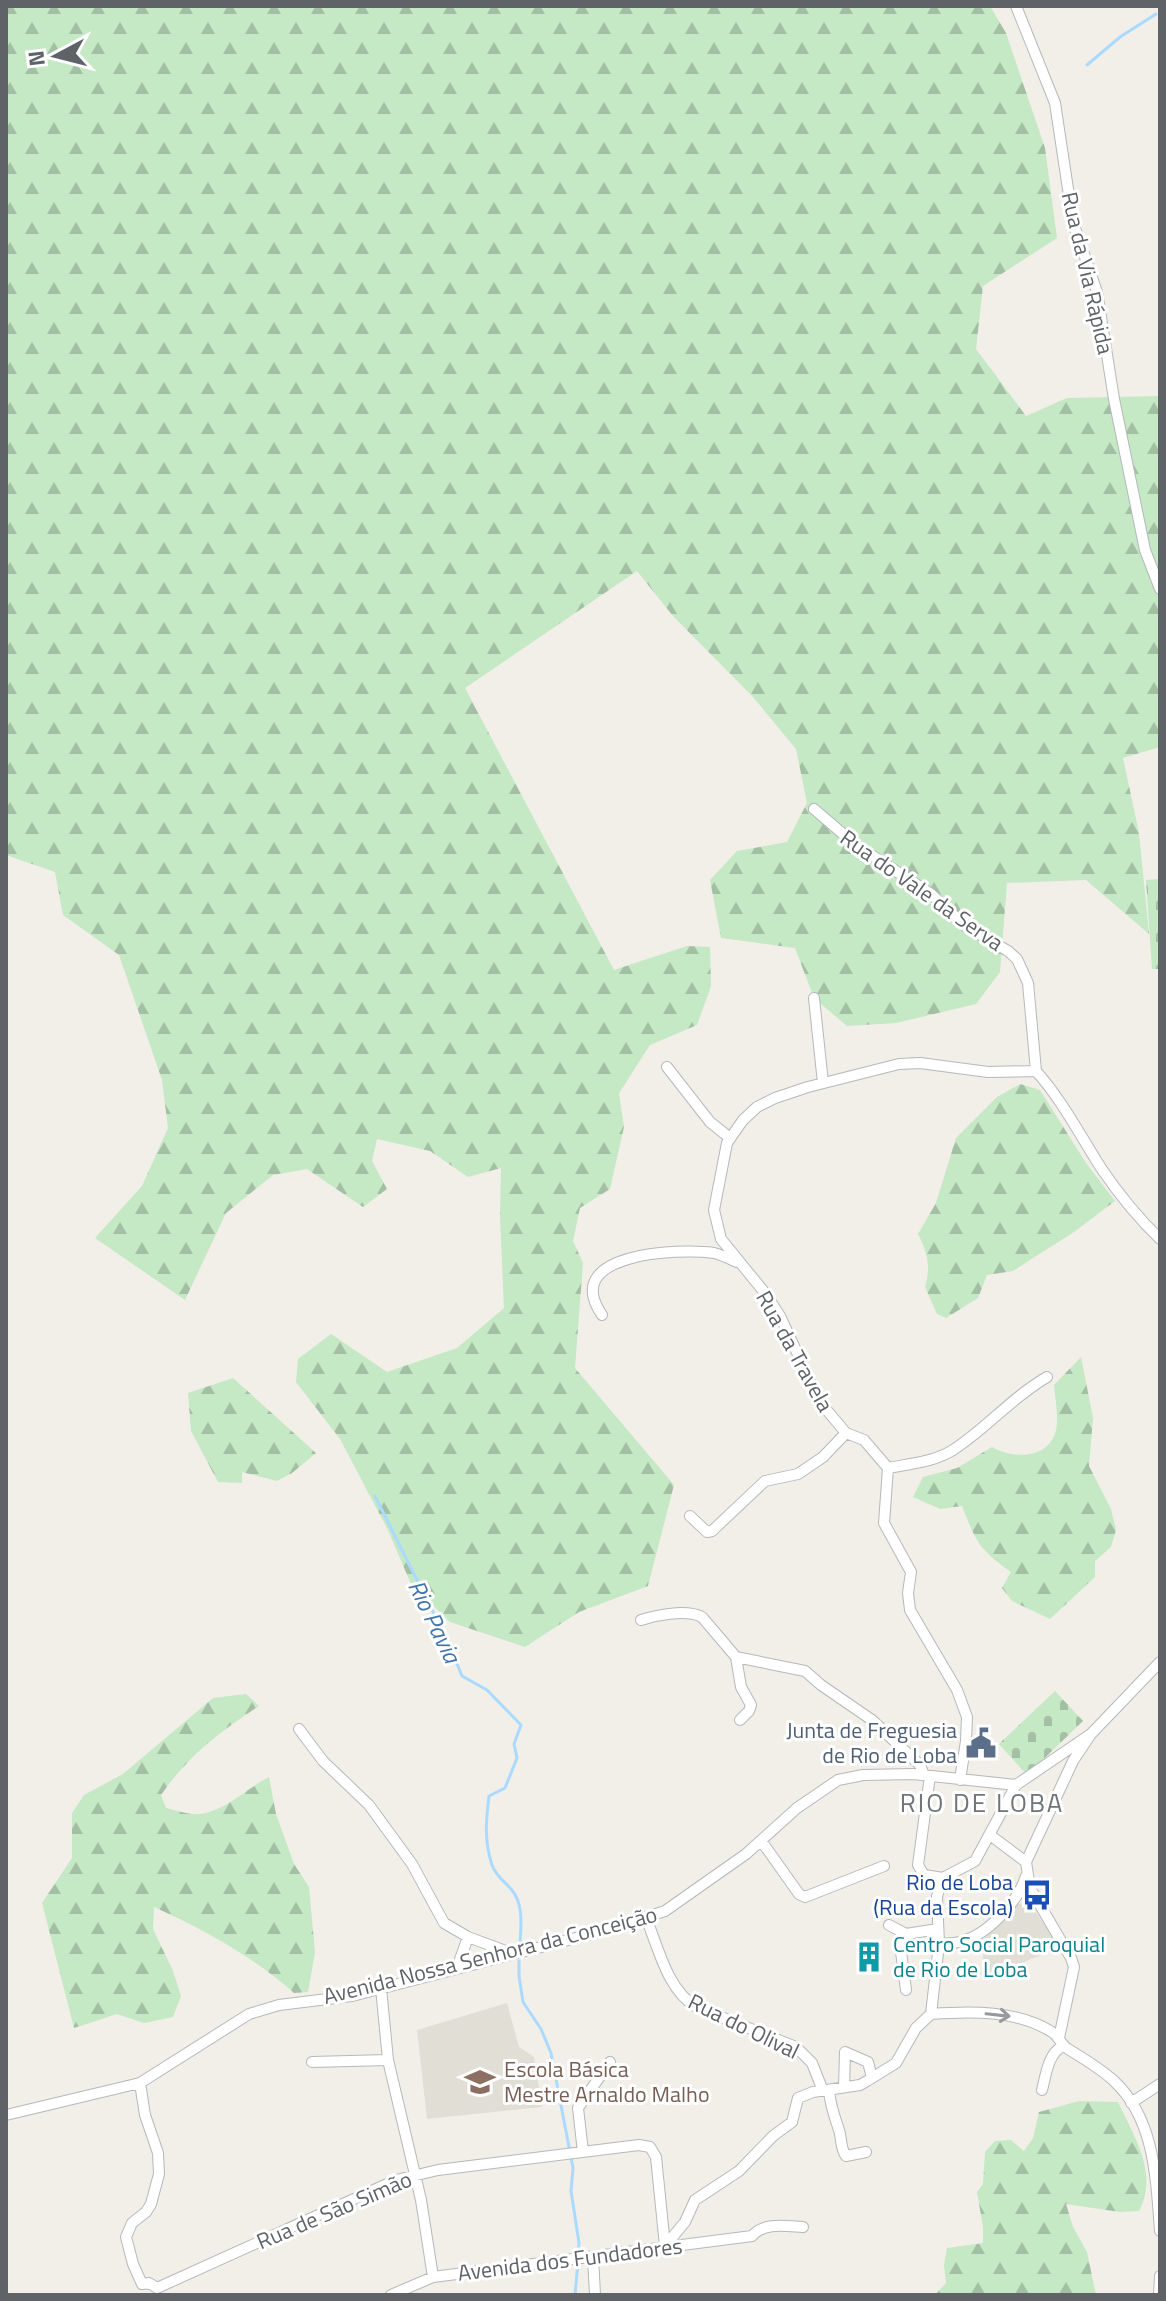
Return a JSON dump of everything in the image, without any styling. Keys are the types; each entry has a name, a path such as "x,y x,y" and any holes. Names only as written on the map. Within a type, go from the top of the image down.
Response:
{"street":[{"name":"Rua da Via Rápida","path":"1016,6 1055,103 1073,222 1097,292 1114,399 1145,550 1160,589"},
{"name":"Rua do Vale da Serva","path":"814,809 856,845 931,894 965,926 1017,959 1028,983 1036,1071"},
{"path":"814,998 823,1083"},
{"path":"667,1067 710,1122 730,1138 757,1107 791,1092 899,1064 920,1063 988,1072 1036,1071 1049,1085 1103,1170 1143,1223 1160,1239"},
{"name":"Rua da Travela","path":"730,1138 714,1210 721,1239 780,1316 820,1402 846,1433 864,1440 888,1468"},
{"path":"602,1315 595,1301 595,1281 603,1269 613,1264 645,1255 691,1252 717,1254 739,1263"},
{"path":"960,1780 967,1717 957,1690 910,1610 908,1593 911,1572 884,1523 888,1468 920,1462 952,1451 1024,1390 1047,1377"},
{"path":"690,1516 707,1532 712,1531 765,1481 798,1474 823,1457 846,1433"},
{"path":"641,1620 655,1616 695,1614 702,1617 736,1657 741,1687 751,1705 740,1720"},
{"path":"736,1657 805,1671 872,1720 920,1765 927,1775 918,1865 924,1875 943,1878 975,1861 1016,1785 1069,1757"},
{"path":"1042,2090 1061,2042 1074,1967 1037,1904 1026,1862 1069,1757 1160,1662"},
{"path":"299,1729 323,1761 378,1817 423,1880 444,1923 468,1937 513,1954"},
{"name":"Avenida Nossa Senhora da Conceição","path":"6,2115 140,2083 249,2014 279,2005 334,1999 381,1988 646,1918 677,1904 762,1842 797,1808 838,1780 863,1775 927,1775 1016,1785"},
{"path":"990,1835 1026,1862"},
{"path":"762,1842 799,1894 805,1897 884,1866"},
{"path":"939,1944 975,1936 1014,1901 1027,1874"},
{"path":"665,2246 677,2234 695,2200 739,2171 773,2136 792,2122 794,2105 802,2096 860,2085 896,2063 916,2028 931,2014 939,1944 937,1896 943,1878"},
{"name":"Rua do Olival","path":"646,1918 672,1983 685,2001 796,2047 812,2063 826,2090 839,2129 842,2152 846,2156 866,2152"},
{"path":"889,1925 901,1934 938,1929"},
{"path":"906,1990 900,1944 908,1934"},
{"path":"457,1968 468,1937"},
{"path":"381,1988 388,2060 416,2175 433,2277"},
{"path":"931,2014 969,2013 1027,2020 1055,2033 1061,2042 1113,2080 1131,2103 1152,2152 1160,2231"},
{"path":"844,2087 845,2052 868,2062 872,2078"},
{"path":"312,2062 388,2060"},
{"path":"583,2152 578,2108 610,2062"},
{"name":"Rua de São Simão","path":"140,2083 145,2115 158,2153 159,2174 151,2204 132,2223 126,2237 142,2284 149,2283 157,2288 396,2180 438,2170 646,2145 653,2149 665,2246"},
{"path":"1131,2103 1160,2084"},
{"name":"Avenida dos Fundadores","path":"391,2295 433,2277 752,2236 758,2229 769,2227 803,2227"},
{"path":"589,2258 595,2295"},
{"path":"1159,2295 1160,2276"}],"shaded area":[{"path":"1014,1903 1031,1905 1060,1948 985,1977 981,1973 986,1930"},
{"name":"Escola Básica Mestre Arnaldo Malho","path":"507,2003 519,2047 534,2057 542,2107 427,2119 417,2030"}],"green space":[{"path":"6,6 990,6 1006,33 1045,148 1057,238 983,286 976,349 1026,416 1067,398 1160,396 1160,747 1123,758 1139,833 1149,934 1086,880 1007,883 1000,972 976,1004 896,1023 847,1026 814,998 795,948 721,938 710,880 737,851 787,842 807,803 796,749 753,697 673,616 637,571 465,688 614,970 687,946 710,947 711,986 697,1025 650,1045 619,1093 624,1127 610,1189 580,1208 573,1241 583,1263 575,1368 674,1485 648,1586 579,1612 525,1647 450,1622 411,1584 388,1530 340,1439 296,1382 298,1359 331,1334 387,1372 457,1348 504,1308 501,1168 468,1177 430,1151 377,1139 372,1161 387,1189 363,1207 307,1169 273,1175 226,1213 185,1300 95,1238 142,1186 168,1128 162,1080 119,955 63,915 55,872 6,855"},
{"path":"1160,879 1160,969 1152,969 1146,880"},
{"path":"1020,1084 1040,1090 1086,1163 1115,1201 1013,1271 987,1275 978,1298 946,1318 937,1314 925,1287 928,1260 918,1234 936,1203 956,1138 997,1097"},
{"path":"1081,1357 1093,1418 1089,1466 1111,1509 1116,1530 1111,1547 1095,1561 1095,1577 1050,1619 1012,1601 1002,1588 1011,1572 980,1544 962,1506 940,1509 913,1497 923,1477 957,1468 992,1447 1019,1455 1038,1452 1046,1447 1057,1425 1054,1385"},
{"path":"233,1378 316,1453 277,1481 242,1472 242,1483 218,1482 191,1431 188,1393"},
{"path":"1055,1691 1083,1721 1027,1775 999,1744"},
{"path":"246,1694 259,1706 205,1746 182,1768 161,1795 166,1808 192,1814 203,1813 223,1806 269,1777 276,1814 294,1864 309,1887 315,1952 308,1992 294,1993 262,1967 227,1945 154,1907 153,1929 181,1996 173,2017 144,2023 117,2014 74,2028 42,1903 72,1858 72,1813 84,1795 123,1774 213,1698"},
{"path":"1079,2101 1118,2102 1137,2142 1145,2169 1144,2197 1139,2211 1120,2212 1066,2204 1073,2227 1087,2252 1096,2295 935,2295 946,2283 944,2265 947,2248 983,2243 977,2192 983,2184 985,2152 995,2141 1011,2140 1024,2151 1033,2138 1039,2112"}],"waterway":[{"path":"1087,65 1120,37 1156,14"},
{"name":"Rio Pavia","path":"375,1496 462,1676 487,1690 521,1725 514,1744 517,1758 505,1788 489,1796 486,1830 494,1869 518,1901 520,1944"},
{"name":"Rio Pavia","path":"519,1961 523,2002 541,2029 551,2053 573,2168 571,2191 578,2255"},
{"name":"Rio Pavia","path":"575,2295 578,2262"}],"place":[{"name":"Junta de Freguesia de Rio de Loba","path":"981,1743"},
{"name":"Rio de Loba (Rua da Escola)","path":"1037,1895"},
{"name":"Centro Social Paroquial de Rio de Loba","path":"869,1957"},
{"name":"Escola Básica Mestre Arnaldo Malho","path":"480,2082"}],"district":[{"name":"RIO DE LOBA","path":"982,1802"}]}
